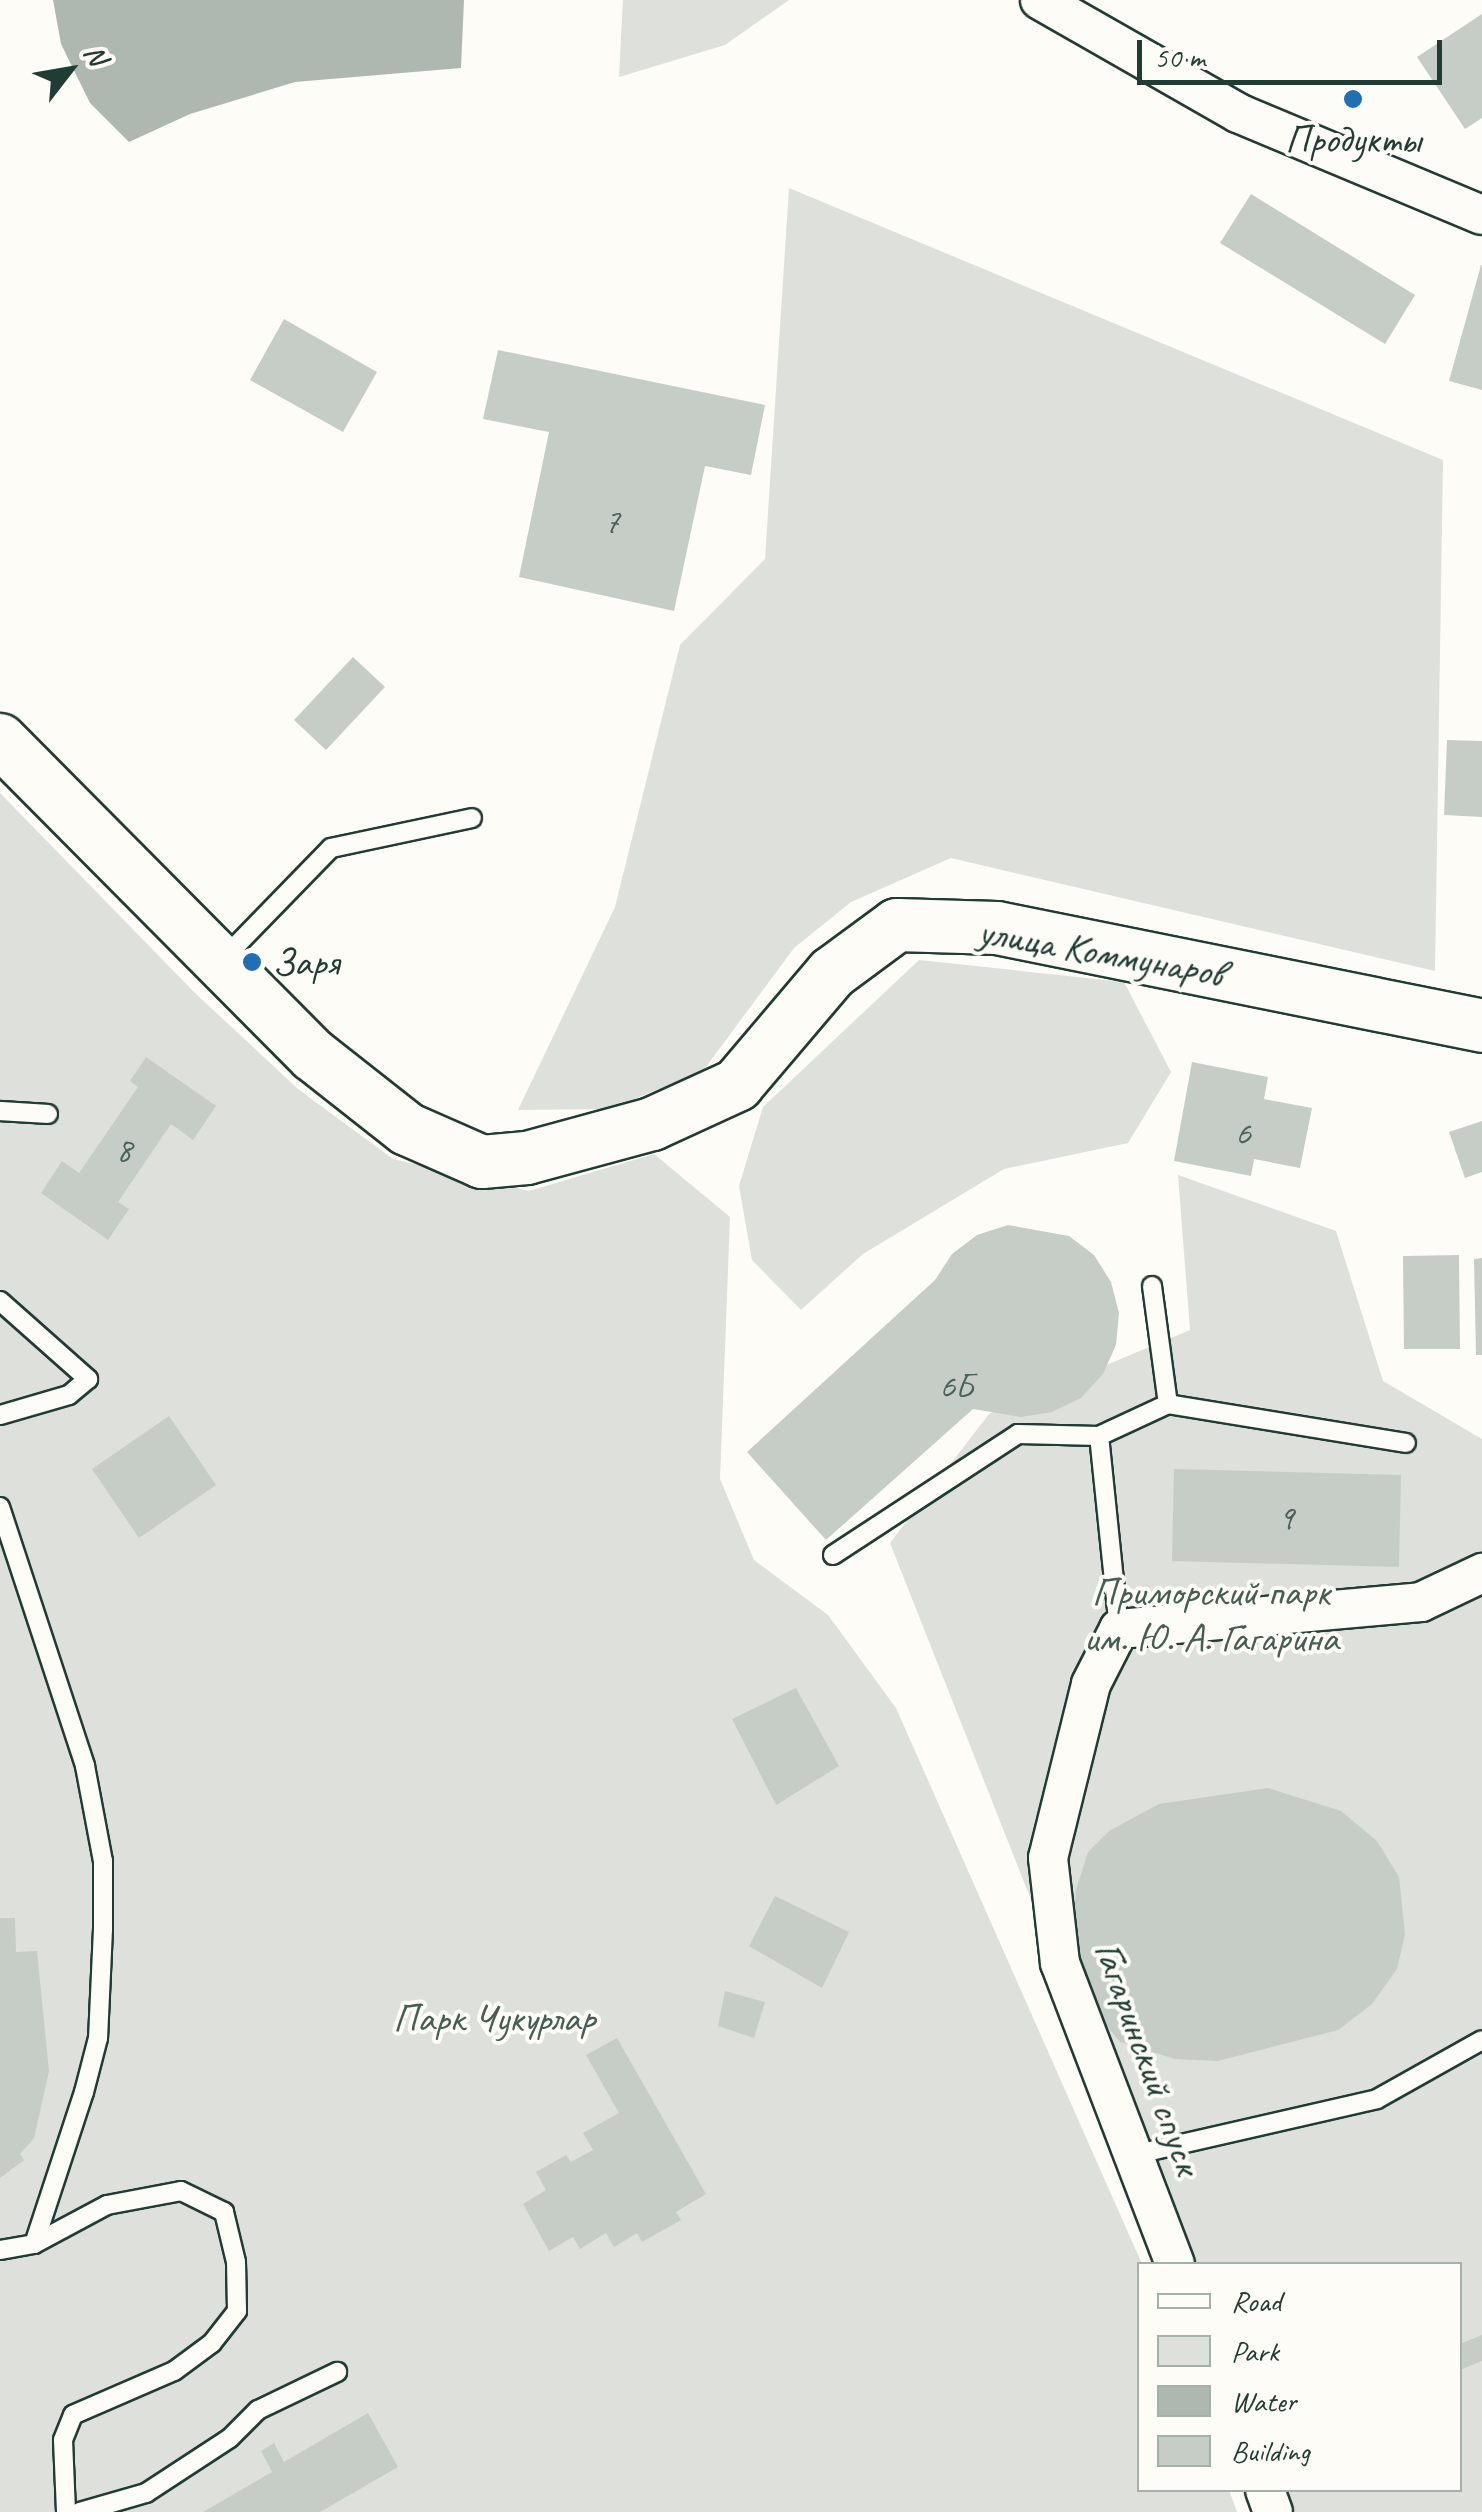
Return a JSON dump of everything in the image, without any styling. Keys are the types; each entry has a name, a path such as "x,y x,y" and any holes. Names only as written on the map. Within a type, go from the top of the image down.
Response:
{"main road":[{"name":"улица Коммунаров","path":"0,740 218,964 314,1054 407,1129 482,1162 527,1158 652,1124 736,1085 832,973 896,925 998,928 1482,1026"}],"street":[{"path":"1040,0 1238,113 1482,216"},
{"path":"1119,1628 1421,1602 1482,1572"},
{"name":"Гагаринский спуск","path":"1119,1628 1091,1684 1054,1819 1048,1858 1060,1963 1173,2262"}],"lane":[{"path":"218,964 331,848 472,818"},
{"path":"0,1111 48,1114"},
{"path":"1152,1286 1168,1404"},
{"path":"0,1301 88,1378 70,1395 0,1414"},
{"path":"833,1555 1018,1434 1099,1436 1168,1404 1406,1443"},
{"path":"1099,1436 1119,1628"},
{"path":"0,1507 18,1577 59,1670 103,1861 98,2038 34,2244"},
{"path":"1133,2155 1377,2099 1482,2040"},
{"path":"0,2250 34,2244 107,2205 182,2191 224,2212 236,2262 237,2311 212,2343 174,2371 73,2414 63,2440 66,2512"},
{"path":"80,2512 146,2493 230,2438 258,2410 336,2372"}],"green space":[{"path":"623,0 789,0 725,45 619,77"},
{"path":"789,188 1443,460 1435,971 951,858 851,902 794,948 703,1071 610,1109 518,1110 615,907 680,645 765,559"},
{"name":"Парк Чукурлар","path":"0,793 195,993 298,1089 393,1159 529,1191 654,1154 730,1217 720,1479 754,1560 828,1615 896,1708 1141,2262 1137,2262 1137,2492 1230,2492 1237,2512 0,2512"},
{"path":"919,960 1124,982 1171,1072 1128,1143 1004,1169 863,1254 801,1310 752,1260 739,1186 763,1107"},
{"name":"Приморский парк им. Ю. А. Гагарина","path":"1178,1175 1336,1231 1383,1381 1482,1439 1482,2512 1272,2512 1264,2492 1462,2492 1462,2262 1174,2262 890,1543 989,1414 1190,1330"}],"water":[{"path":"53,0 464,0 461,68 295,82 190,114 129,142 90,103 61,44"}],"building":[{"path":"1482,14 1482,118 1465,129 1417,57"},
{"path":"1251,194 1415,295 1385,344 1220,243"},
{"path":"1482,265 1482,390 1449,381"},
{"path":"284,319 377,372 343,432 250,380"},
{"path":"498,350 765,405 751,475 705,466 674,611 519,577 549,432 483,419"},
{"path":"353,657 385,687 326,750 294,720"},
{"path":"1447,740 1482,741 1482,817 1444,815"},
{"path":"146,1057 216,1106 193,1140 171,1124 118,1202 129,1209 108,1240 41,1193 62,1161 79,1173 138,1087 130,1081"},
{"path":"1192,1062 1268,1077 1264,1099 1312,1108 1300,1168 1254,1159 1251,1176 1174,1161"},
{"path":"1482,1121 1482,1172 1465,1178 1449,1132"},
{"path":"1008,1225 1069,1236 1094,1255 1111,1282 1119,1313 1116,1345 1103,1374 1081,1398 1052,1412 1021,1417 973,1409 826,1540 747,1452 935,1280 952,1254 977,1235"},
{"path":"1459,1255 1460,1349 1404,1349 1403,1256"},
{"path":"1482,1258 1482,1355 1476,1355 1474,1259"},
{"path":"169,1416 216,1485 139,1538 92,1469"},
{"path":"1174,1469 1401,1475 1399,1567 1172,1561"},
{"path":"796,1688 839,1766 776,1805 732,1719"},
{"path":"1268,1788 1341,1811 1377,1841 1399,1877 1405,1934 1397,1969 1372,2004 1338,2030 1218,2061 1175,2059 1120,2042 1088,2003 1069,1951 1076,1890 1088,1852 1109,1831 1159,1804"},
{"path":"775,1896 849,1932 822,1988 749,1946"},
{"path":"0,1918 15,1918 16,1952 37,1951 49,2071 34,2138 20,2154 24,2160 0,2178"},
{"path":"725,1991 765,2002 754,2038 718,2026"},
{"path":"617,2038 706,2194 676,2212 681,2220 642,2242 637,2233 614,2247 606,2233 580,2249 573,2237 549,2251 523,2204 546,2190 536,2172 566,2155 571,2162 593,2150 583,2133 619,2113 586,2055"},
{"path":"1482,2335 1482,2361 1462,2369 1462,2343"},
{"path":"368,2413 398,2467 320,2512 203,2512 272,2472 261,2451 274,2443 284,2462"}],"place":[{"name":"Продукты","path":"1353,99"},
{"name":"Заря","path":"252,962"}]}
